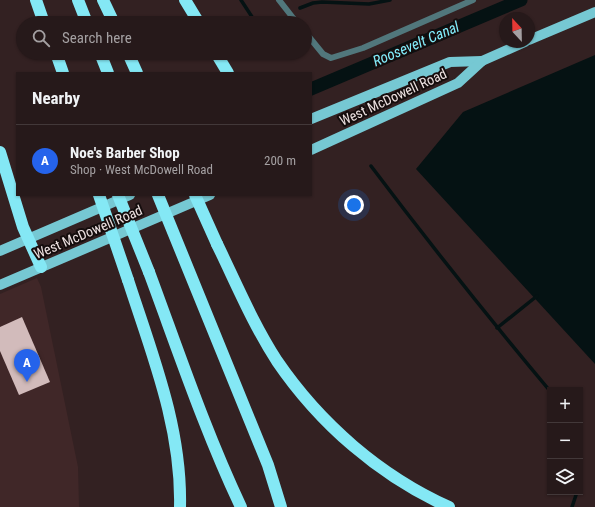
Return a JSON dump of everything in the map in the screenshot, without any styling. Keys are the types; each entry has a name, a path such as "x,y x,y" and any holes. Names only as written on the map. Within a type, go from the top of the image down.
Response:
{"highway":[{"path":"36,0 42,16"},
{"path":"78,0 84,16"},
{"path":"103,0 111,16"},
{"path":"185,0 194,16"},
{"path":"58,60 63,72"},
{"path":"103,60 108,72"},
{"path":"131,60 137,72"},
{"path":"220,60 227,72"},
{"path":"0,152 23,227 41,267"},
{"path":"99,196 163,385 170,412 178,457 180,507"},
{"path":"118,196 149,272 202,416 241,507"},
{"path":"158,196 268,465 281,507"},
{"path":"195,196 252,317 277,360 299,390 314,408 362,453 412,488 449,507"}],"main road":[{"path":"535,37 595,12"},
{"name":"West McDowell Road","path":"312,150 458,83 482,61 511,48"},
{"name":"West McDowell Road","path":"312,119 450,62 482,61"},
{"name":"West McDowell Road","path":"0,251 128,196"},
{"name":"West McDowell Road","path":"0,285 208,196"}],"lane":[{"path":"279,0 292,16"},
{"path":"312,41 323,54 331,58 363,48 473,0"}],"shaded area":[{"path":"595,55 595,364 416,169 463,112"},
{"path":"37,278 41,287 78,467 79,507 0,507 0,294"}],"building":[{"path":"22,317 50,382 19,395 0,351 0,327"}],"waterway":[{"path":"241,0 251,16"},
{"path":"300,8 313,3 322,2 369,4 390,0"},
{"name":"Roosevelt Canal","path":"312,89 521,0"},
{"path":"371,166 459,280 547,387"},
{"path":"497,328 537,296"},
{"path":"572,507 576,495"}],"place":[{"name":"Noe's Barber Shop","path":"27,382"}]}
